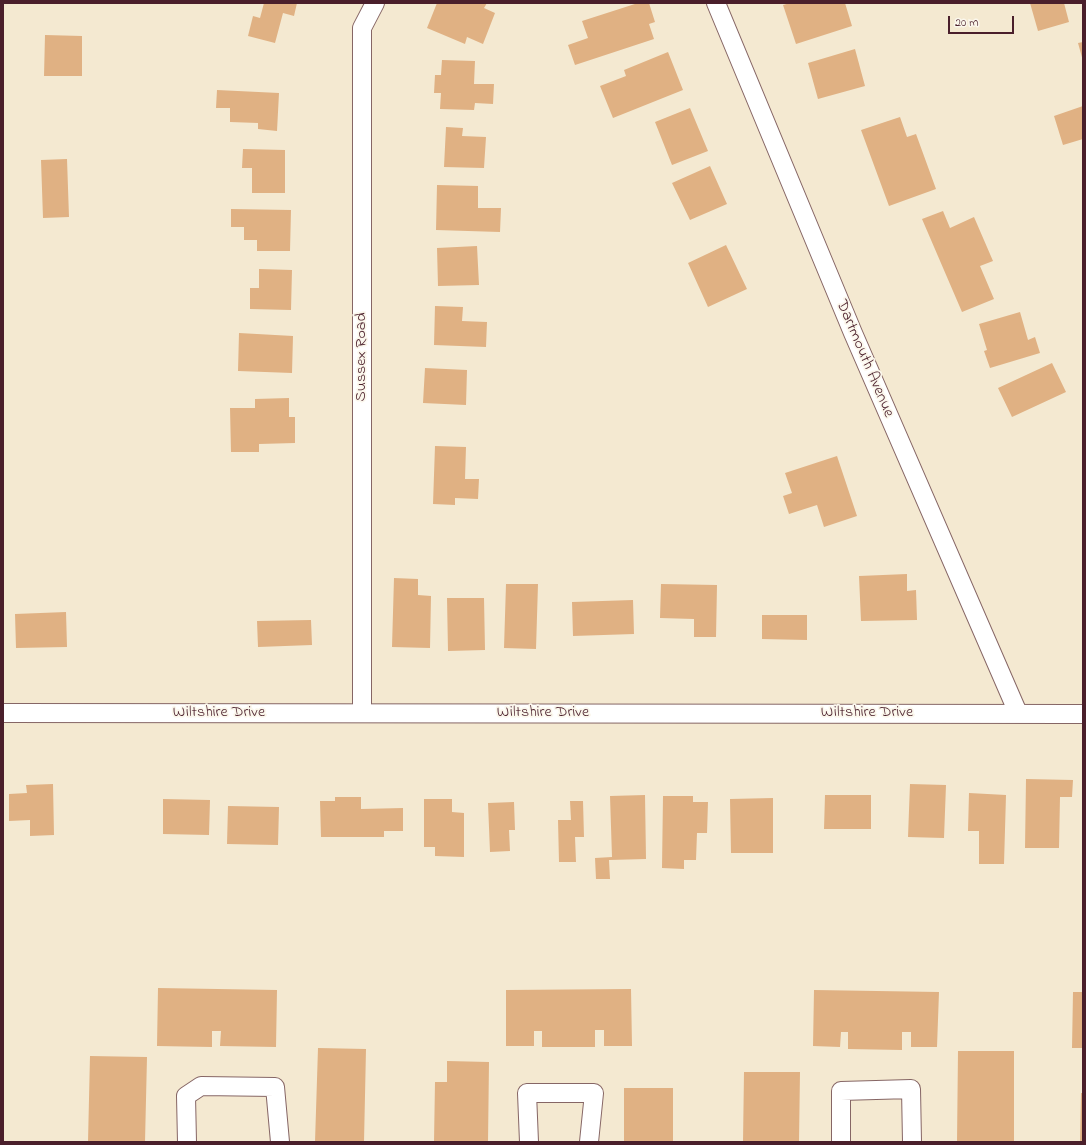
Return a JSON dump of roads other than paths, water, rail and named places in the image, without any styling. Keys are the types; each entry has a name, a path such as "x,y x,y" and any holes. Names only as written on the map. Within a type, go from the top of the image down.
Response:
{"street":[{"name":"Sussex Road","path":"362,713 362,28 375,3"},
{"name":"Dartmouth Avenue","path":"716,3 852,333 1018,713"},
{"name":"Wiltshire Drive","path":"3,714 1083,714"},
{"path":"187,1142 186,1096 201,1086 275,1087 280,1142"},
{"path":"841,1142 841,1091 911,1090 912,1142"},
{"path":"529,1142 526,1094 594,1094 589,1142"}]}
